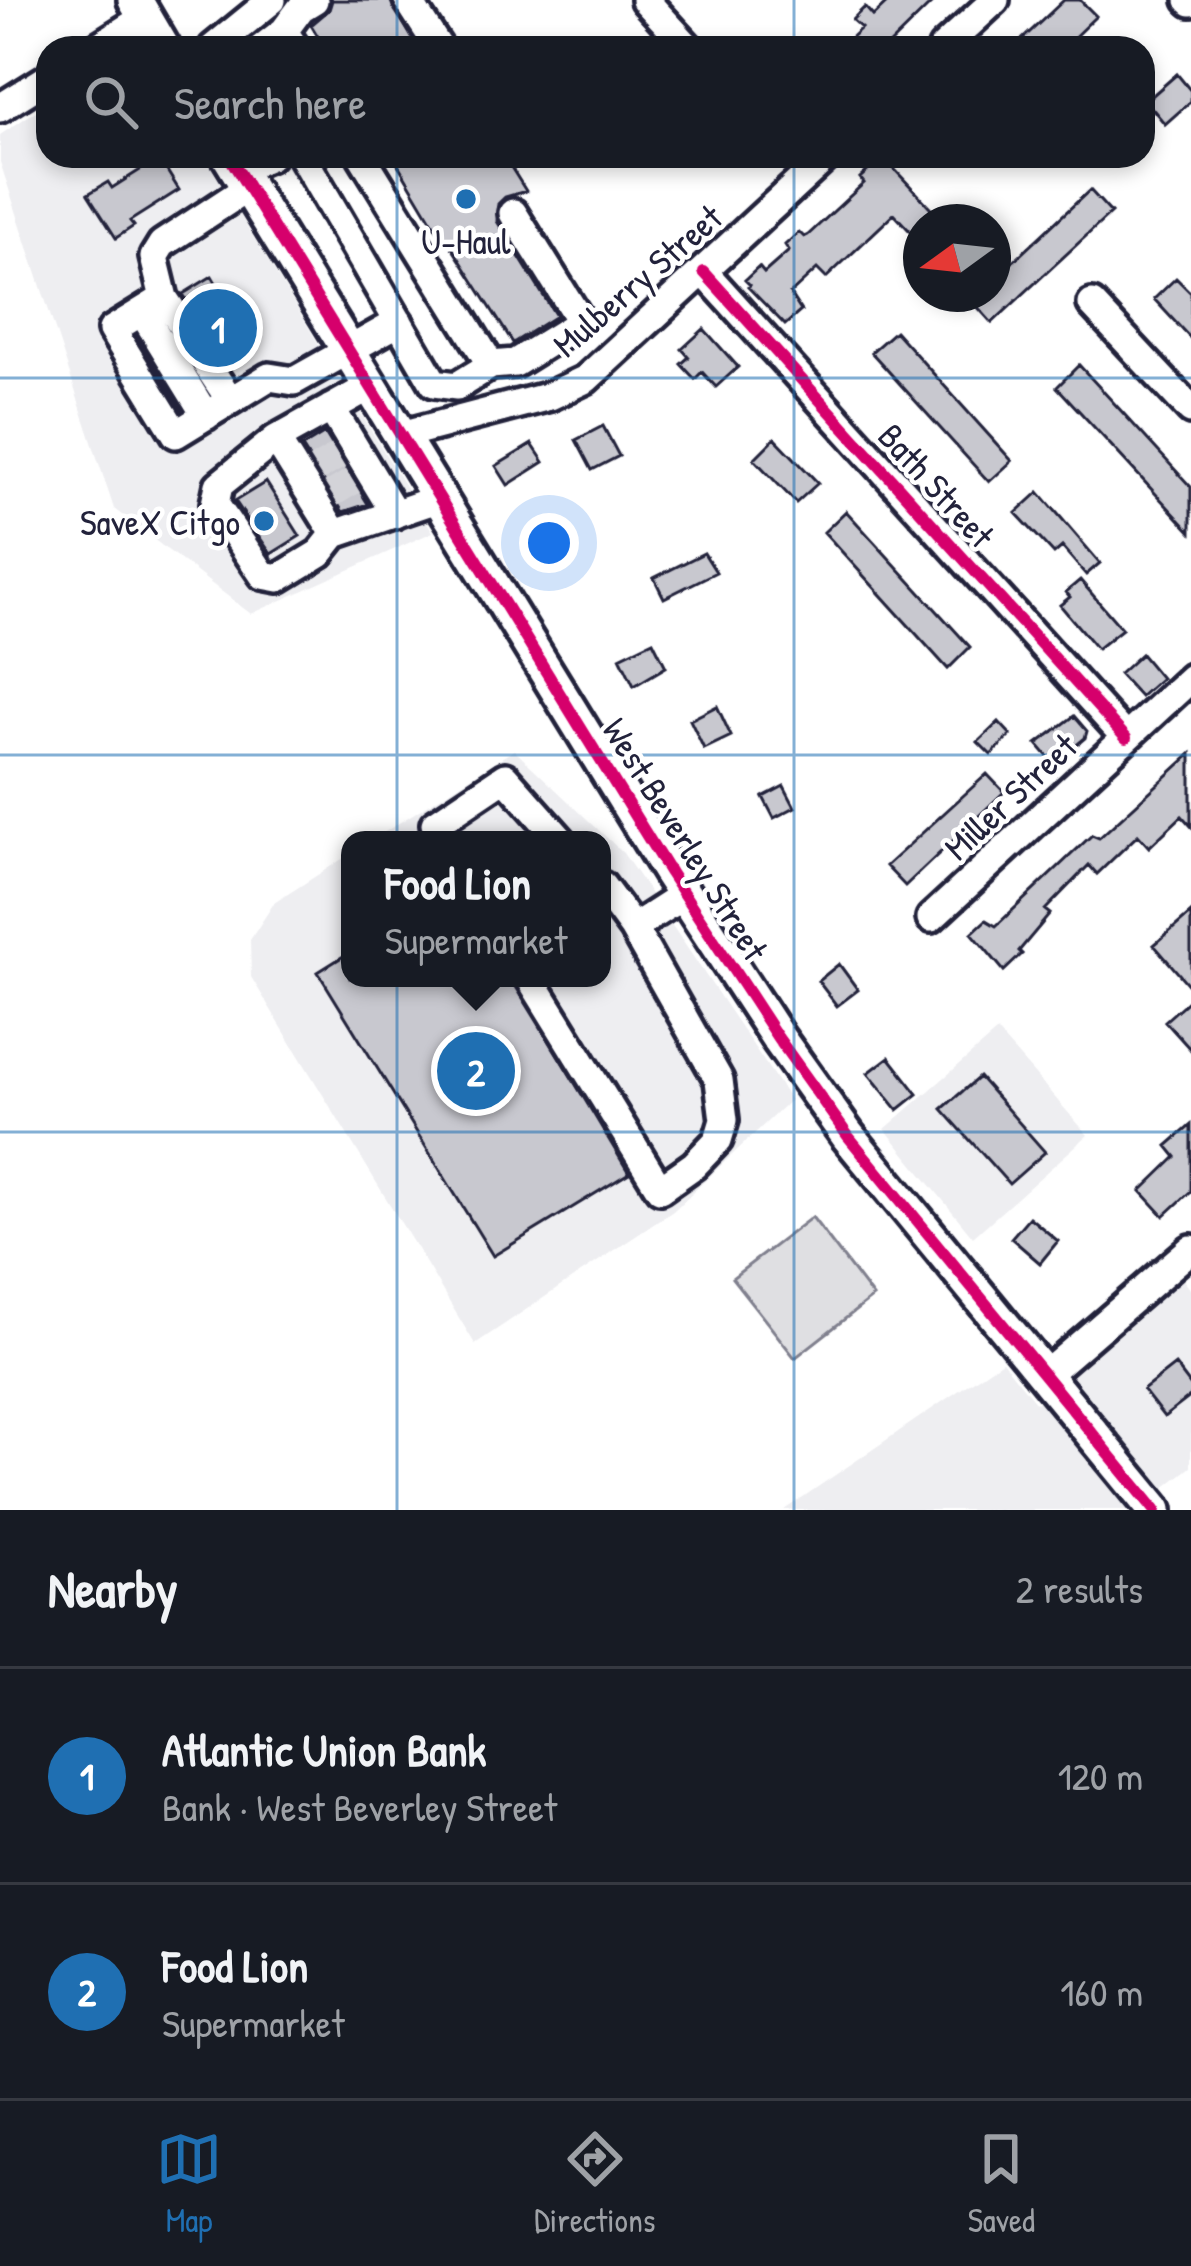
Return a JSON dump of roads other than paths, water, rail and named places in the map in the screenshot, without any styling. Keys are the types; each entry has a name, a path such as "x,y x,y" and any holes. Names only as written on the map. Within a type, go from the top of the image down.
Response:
{"main road":[{"path":"140,8 157,36"},
{"name":"West Beverley Street","path":"238,171 685,895 823,1103 1155,1510"}],"street":[{"path":"281,36 301,8 314,0"},
{"path":"408,0 432,36"},
{"path":"645,0 678,36"},
{"path":"957,36 995,0"},
{"path":"109,36 140,8"},
{"path":"228,36 262,8 274,36"},
{"path":"0,107 36,86"},
{"path":"309,168 434,383 457,386 491,365 515,363 580,322 513,213"},
{"path":"369,168 491,365"},
{"name":"Mulberry Street","path":"401,435 576,385 704,272 801,168"},
{"path":"153,305 154,257 162,244 238,171"},
{"name":"Bath Street","path":"704,272 1126,738"},
{"path":"1092,304 1191,410"},
{"path":"153,305 187,332"},
{"path":"153,305 112,330 176,434 269,376 294,381 399,322"},
{"path":"208,365 218,408"},
{"path":"371,386 276,439 219,485 215,504 263,575 279,578 320,553 335,534 440,498"},
{"path":"331,408 363,475 395,514"},
{"path":"276,439 316,487 335,534"},
{"name":"Miller Street","path":"931,918 1191,678"},
{"path":"439,831 435,824 505,777 553,831"},
{"path":"633,928 685,895"},
{"path":"536,987 660,1189 694,1165 718,1140 724,1120 719,1080 633,928 611,898"},
{"path":"1045,1375 1186,1265"}],"tunnel":[{"path":"315,470 343,453"},
{"path":"330,495 358,478"}],"place":[{"name":"U-Haul","path":"466,199"},
{"name":"Atlantic Union Bank","path":"218,328"},
{"name":"SaveX Citgo","path":"264,521"},
{"name":"Food Lion","path":"476,1071"}]}
